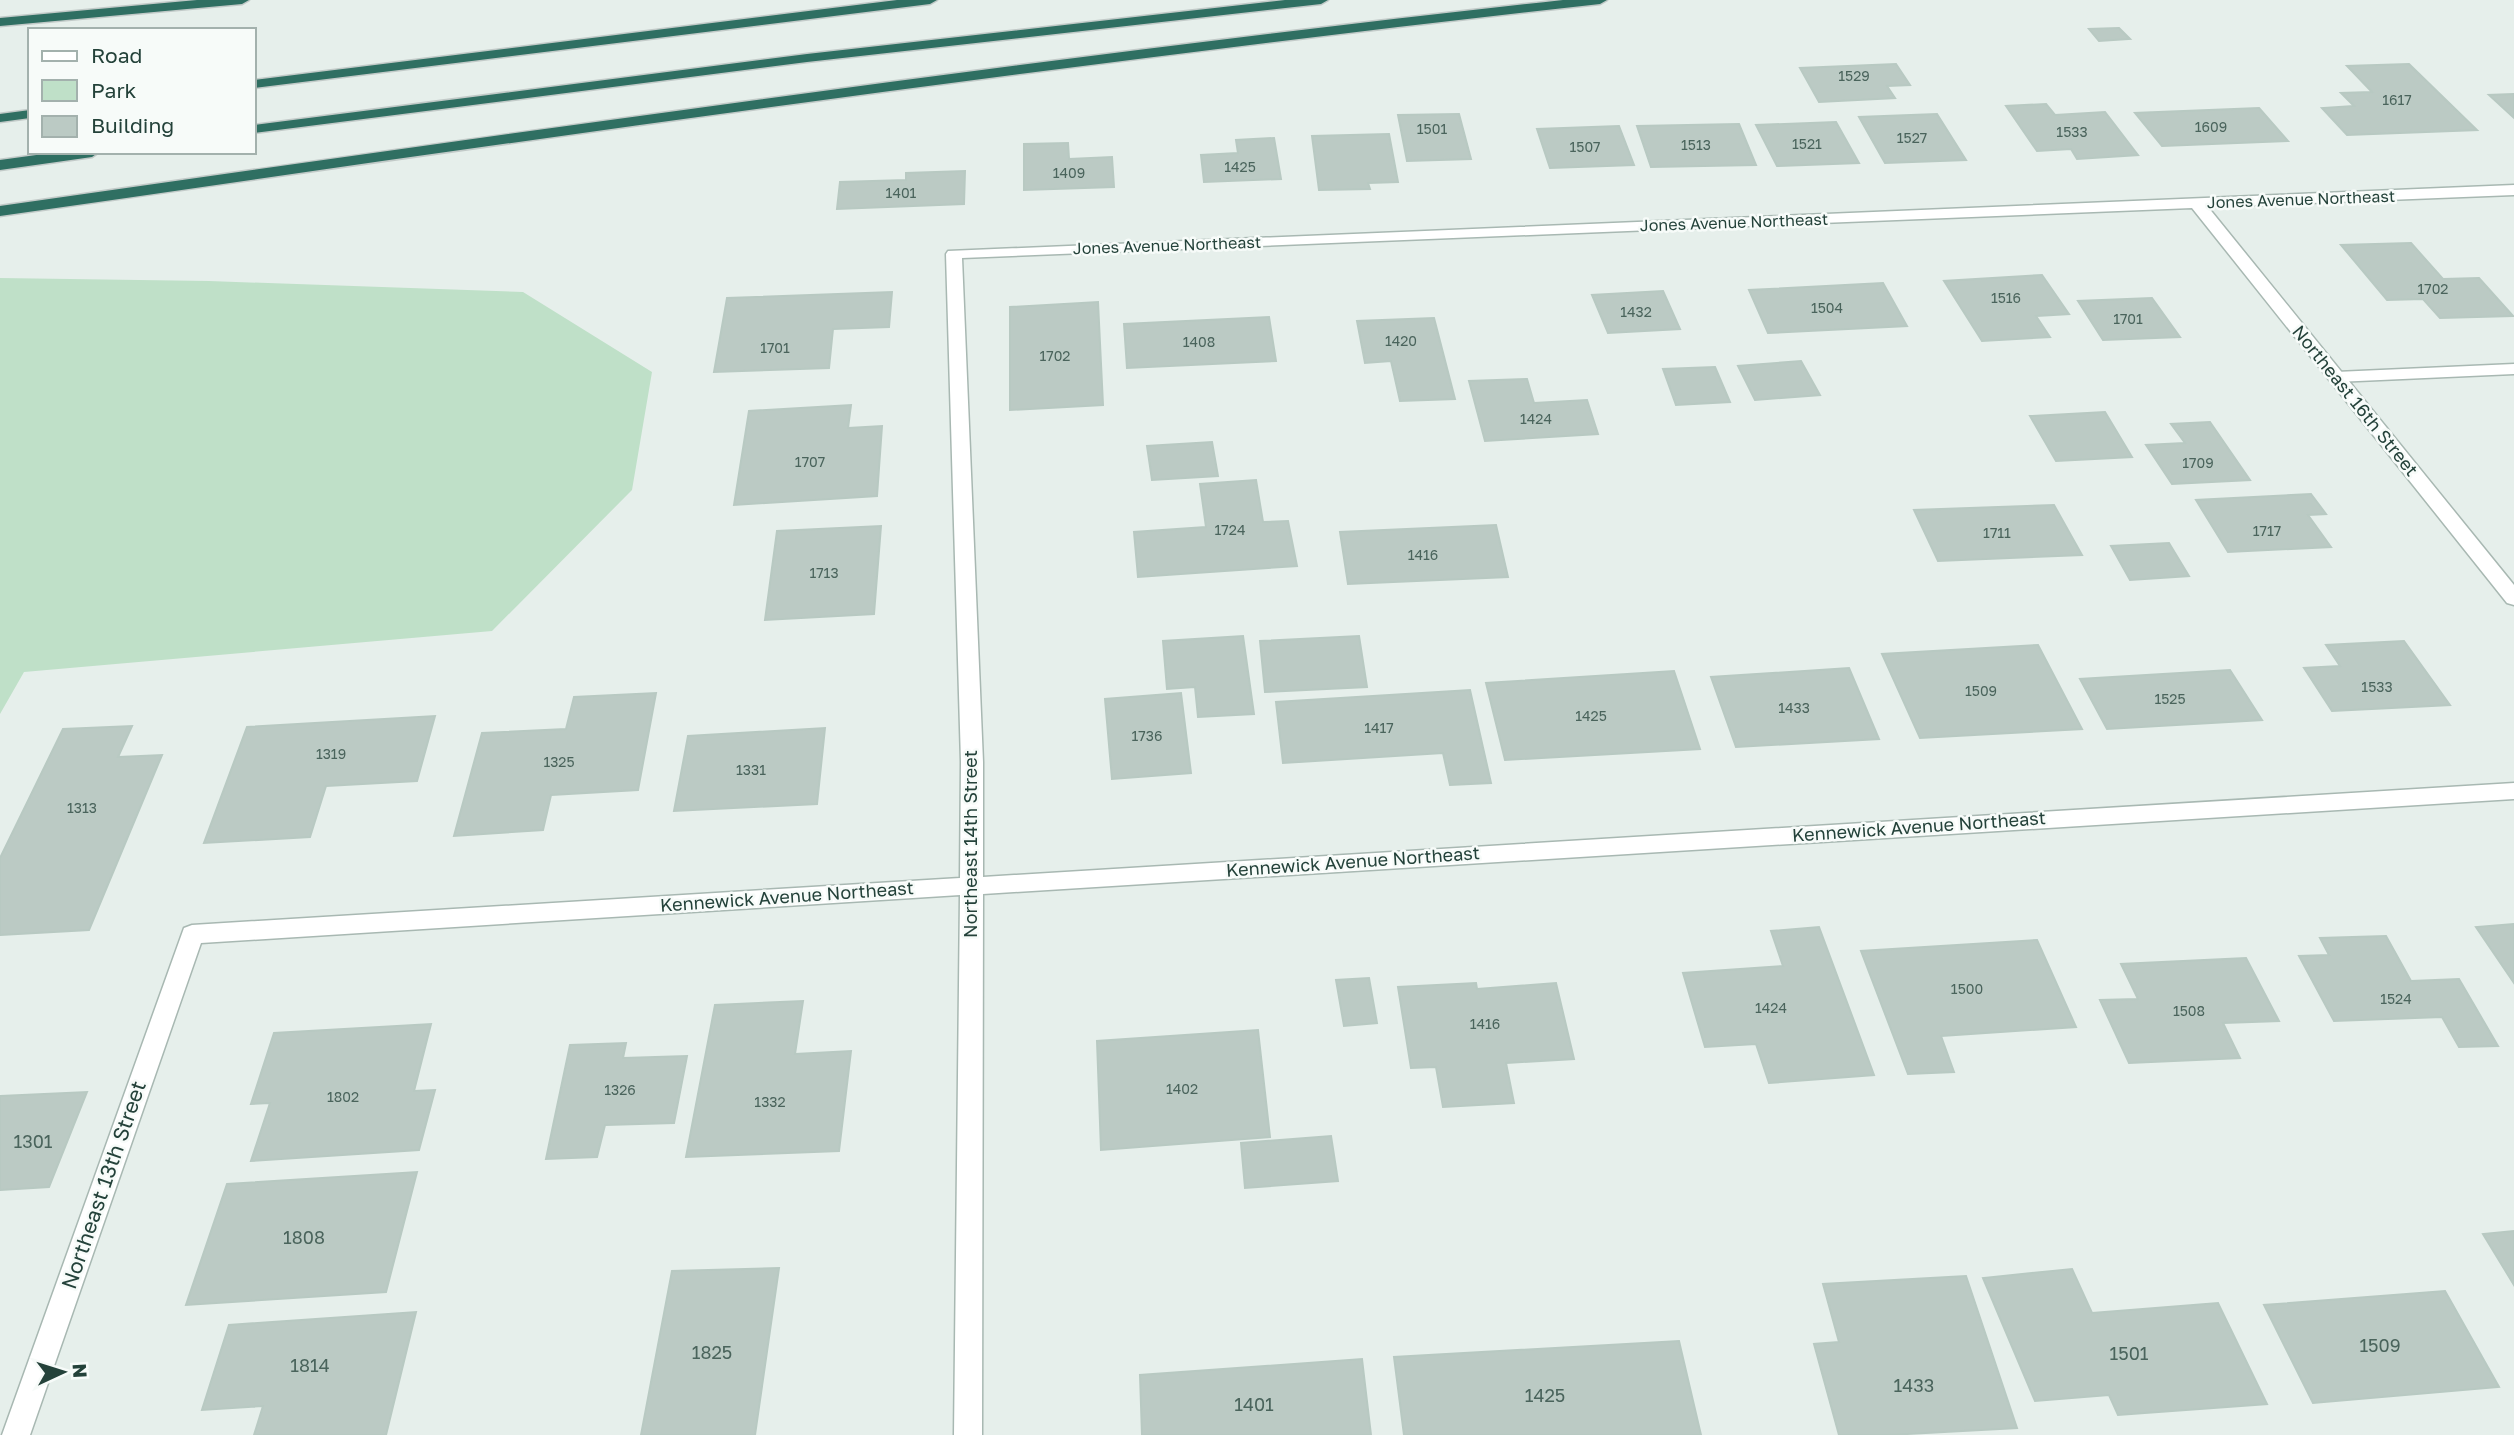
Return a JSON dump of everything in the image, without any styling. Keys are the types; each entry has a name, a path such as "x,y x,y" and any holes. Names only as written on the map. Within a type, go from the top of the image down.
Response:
{"highway":[{"path":"0,22 242,0"},
{"path":"256,84 930,0"},
{"path":"256,129 807,58 1321,0"},
{"path":"0,211 579,128 1346,27 1600,0"},
{"path":"0,118 28,114"},
{"path":"0,165 78,154"}],"street":[{"name":"Jones Avenue Northeast","path":"954,254 2514,190"},
{"name":"Northeast 16th Street","path":"2196,203 2514,598"},
{"name":"Northeast 14th Street","path":"954,254 971,748 968,1435"},
{"path":"2336,377 2514,369"},
{"name":"Kennewick Avenue Northeast","path":"191,934 2514,791"},
{"name":"Northeast 13th Street","path":"16,1435 191,934"}],"green space":[{"path":"0,278 209,281 523,292 652,372 632,490 492,631 24,672 0,714"}],"building":[{"path":"2119,28 2130,39 2099,41 2089,29"},
{"path":"1896,64 1910,85 1887,86 1895,98 1819,102 1800,68"},
{"path":"2409,64 2477,130 2347,135 2322,108 2354,106 2341,93 2372,92 2347,66"},
{"path":"2514,94 2514,118 2489,95"},
{"path":"2046,104 2055,115 2105,112 2138,155 2077,159 2071,149 2037,151 2006,106"},
{"path":"2259,108 2288,141 2162,146 2135,113"},
{"path":"1459,114 1471,159 1407,161 1398,115"},
{"path":"1937,114 1966,160 1885,163 1859,117"},
{"path":"1836,122 1859,163 1777,166 1756,125"},
{"path":"1739,124 1756,165 1651,167 1637,126"},
{"path":"1619,126 1634,165 1550,168 1537,129"},
{"path":"1389,134 1398,182 1368,183 1370,189 1319,190 1312,136"},
{"path":"1274,138 1281,179 1204,182 1201,155 1238,153 1236,140"},
{"path":"1068,143 1069,159 1112,157 1114,187 1024,190 1024,144"},
{"path":"965,171 964,204 837,209 840,182 906,180 906,173"},
{"path":"2411,243 2443,279 2479,278 2513,316 2440,318 2423,299 2387,300 2341,245"},
{"path":"2042,275 2069,314 2036,316 2050,337 1982,341 1944,281"},
{"path":"1883,283 1907,326 1768,333 1749,290"},
{"path":"1663,291 1680,329 1608,333 1592,295"},
{"path":"892,292 889,327 833,329 829,368 714,372 727,298"},
{"path":"2152,298 2180,337 2103,340 2078,301"},
{"path":"1098,302 1103,405 1010,410 1010,307"},
{"path":"1269,317 1276,361 1127,368 1124,324"},
{"path":"1434,318 1455,399 1400,401 1391,361 1365,363 1357,321"},
{"path":"1801,361 1820,395 1755,400 1738,366"},
{"path":"1715,367 1730,402 1676,405 1663,369"},
{"path":"1527,379 1534,403 1587,400 1598,434 1485,441 1469,381"},
{"path":"851,405 848,428 882,426 877,496 734,505 749,411"},
{"path":"2105,412 2132,457 2056,461 2030,416"},
{"path":"2210,422 2250,480 2172,484 2146,445 2185,443 2171,424"},
{"path":"1212,442 1218,476 1152,480 1147,446"},
{"path":"1256,480 1263,522 1288,521 1297,566 1138,577 1134,532 1206,527 1200,484"},
{"path":"2311,494 2326,514 2308,515 2331,547 2228,552 2196,500"},
{"path":"2054,505 2082,555 1938,561 1914,510"},
{"path":"1496,525 1508,577 1348,584 1340,532"},
{"path":"881,526 874,614 765,620 777,531"},
{"path":"2169,543 2189,576 2130,580 2111,546"},
{"path":"1243,636 1254,714 1198,717 1195,687 1167,689 1163,641"},
{"path":"1359,636 1367,687 1265,692 1260,641"},
{"path":"2404,641 2450,705 2332,711 2304,668 2340,666 2326,645"},
{"path":"2038,645 2082,729 1920,738 1882,654"},
{"path":"1849,668 1879,739 1736,747 1711,677"},
{"path":"2230,670 2262,720 2107,729 2080,679"},
{"path":"1674,671 1700,749 1505,760 1486,683"},
{"path":"1470,690 1491,783 1450,785 1443,753 1283,763 1276,702"},
{"path":"656,693 638,790 551,795 543,830 454,836 482,733 566,729 574,697"},
{"path":"1181,693 1191,773 1112,779 1105,699"},
{"path":"435,716 417,781 326,786 310,837 204,843 247,727"},
{"path":"132,726 118,757 162,755 89,930 0,935 0,858 63,729"},
{"path":"825,728 817,804 674,811 688,736"},
{"path":"2514,924 2514,983 2476,927"},
{"path":"1819,927 1874,1075 1769,1083 1756,1044 1705,1047 1683,973 1783,966 1771,931"},
{"path":"2386,936 2411,981 2459,979 2498,1046 2459,1047 2442,1017 2334,1021 2299,956 2329,955 2320,938"},
{"path":"2037,940 2076,1027 1941,1036 1954,1072 1908,1074 1861,951"},
{"path":"2246,958 2279,1021 2223,1023 2240,1058 2129,1063 2100,1000 2138,999 2121,964"},
{"path":"1369,978 1377,1023 1344,1026 1336,980"},
{"path":"1476,983 1477,989 1556,983 1574,1059 1506,1063 1514,1103 1443,1107 1436,1067 1411,1068 1398,987"},
{"path":"803,1001 795,1054 851,1051 839,1151 686,1157 715,1005"},
{"path":"431,1024 414,1091 435,1090 419,1150 251,1161 270,1103 251,1104 274,1033"},
{"path":"1258,1030 1270,1137 1101,1150 1097,1041"},
{"path":"626,1043 623,1058 687,1056 674,1123 605,1125 597,1157 546,1159 570,1045"},
{"path":"87,1092 49,1187 0,1190 0,1096"},
{"path":"1331,1136 1338,1181 1245,1188 1241,1143"},
{"path":"417,1172 386,1292 186,1305 227,1184"},
{"path":"2514,1231 2514,1285 2483,1234"},
{"path":"779,1268 755,1435 641,1435 672,1271"},
{"path":"2072,1269 2092,1313 2218,1303 2267,1404 2118,1415 2109,1395 2035,1401 1983,1278"},
{"path":"1966,1276 2017,1428 1839,1435 1814,1344 1839,1342 1823,1284"},
{"path":"2445,1291 2499,1387 2313,1403 2264,1305"},
{"path":"416,1312 386,1435 254,1435 263,1406 202,1410 229,1325"},
{"path":"1679,1341 1701,1435 1404,1435 1394,1357"},
{"path":"1362,1359 1371,1435 1142,1435 1140,1375"}]}
